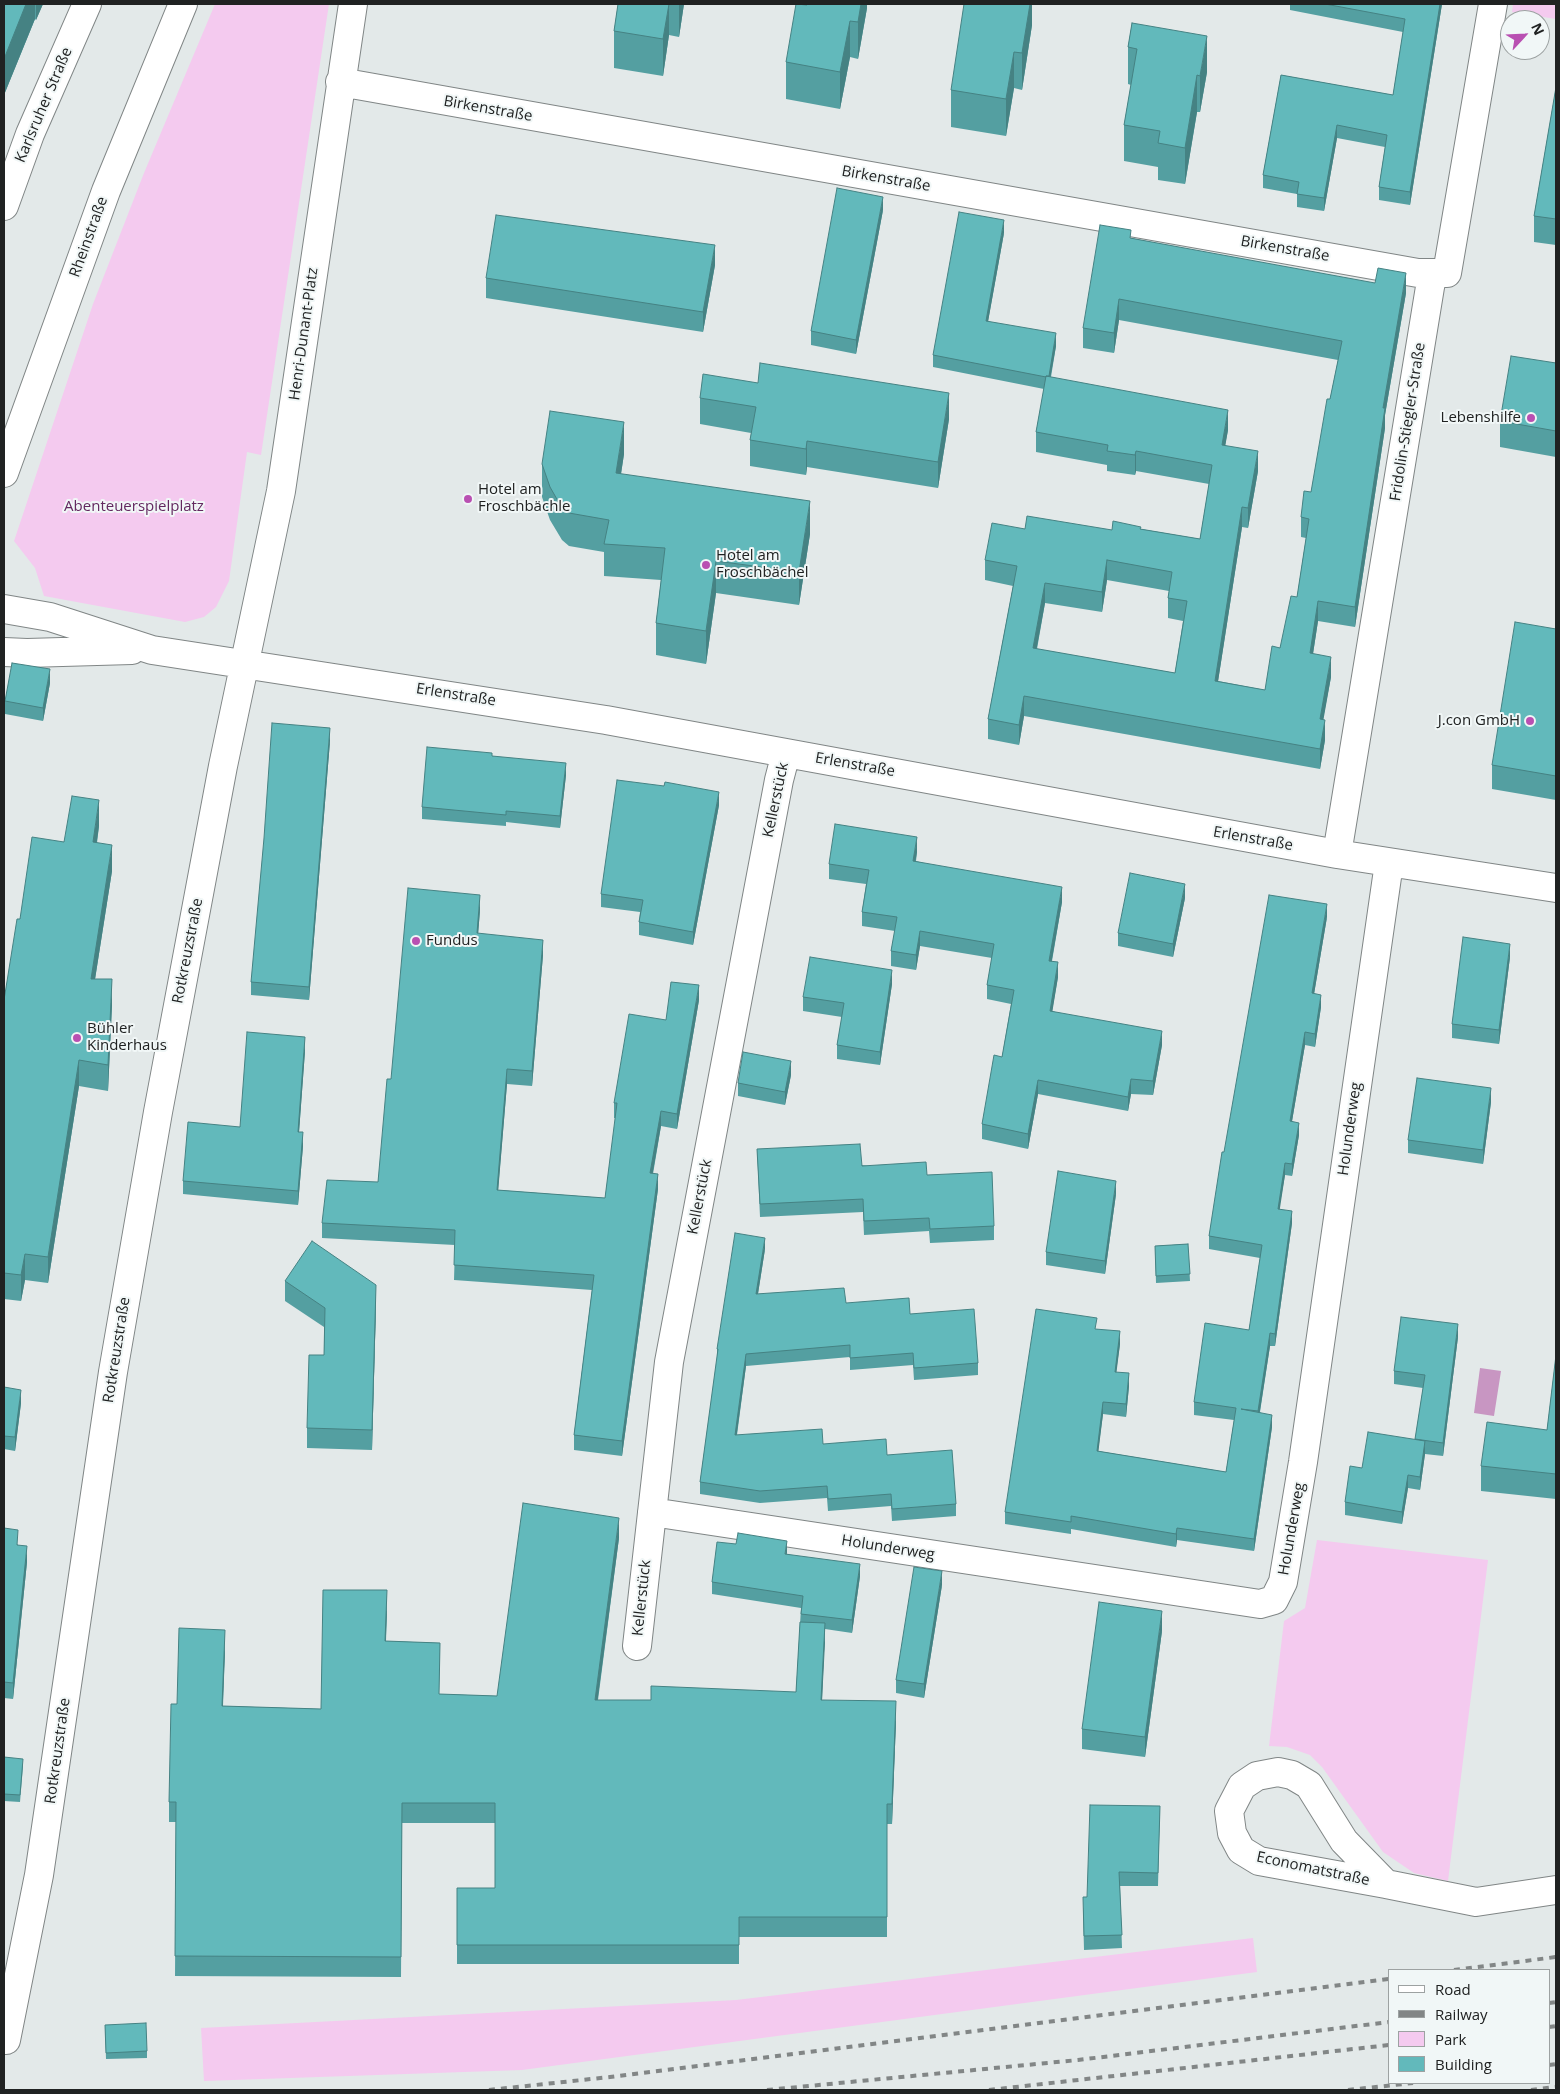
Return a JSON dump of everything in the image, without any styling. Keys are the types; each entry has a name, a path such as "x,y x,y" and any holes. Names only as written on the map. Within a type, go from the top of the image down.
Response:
{"street":[{"name":"Karlsruher Straße","path":"4,206 30,134 87,4"},
{"name":"Rheinstraße","path":"4,473 106,191 183,4"},
{"name":"Henri-Dunant-Platz","path":"246,663 280,491 353,4"},
{"path":"1433,273 1447,273 1493,4"},
{"name":"Birkenstraße","path":"340,82 1418,273 1433,273"},
{"name":"Fridolin-Stiegler-Straße","path":"1337,854 1433,273"},
{"name":"Erlenstraße","path":"4,609 50,617 152,650"},
{"name":"Erlenstraße","path":"4,652 152,650 246,663 606,720 1337,854 1556,888"},
{"name":"Rotkreuzstraße","path":"6,2040 39,1875 113,1372 154,1131 223,766 246,663"},
{"name":"Kellerstück","path":"637,1646 669,1362 777,789 786,753"},
{"name":"Holunderweg","path":"652,1512 1260,1604 1274,1600 1283,1582 1303,1462 1389,863"},
{"name":"Economatstraße","path":"1386,1884 1344,1841 1309,1785 1292,1774 1278,1772 1257,1776 1242,1786 1229,1811 1232,1833 1241,1850 1259,1860 1476,1902 1556,1890"}],"green space":[{"name":"Abenteuerspielplatz","path":"215,4 329,4 261,455 247,452 229,581 216,607 204,617 185,622 44,596 35,568 14,541 93,304 144,173"},
{"path":"1513,4 1556,4 1556,19 1550,18 1550,10 1512,10"},
{"path":"1317,1540 1488,1560 1448,1881 1414,1873 1383,1852 1322,1767 1310,1755 1287,1747 1269,1746 1284,1621 1305,1608"},
{"path":"1253,1938 1257,1972 522,2070 204,2081 201,2028 736,2000"}],"shaded area":[{"path":"1480,1368 1501,1371 1494,1416 1474,1413"}],"building":[{"path":"4,4 26,4 4,59"},
{"path":"618,4 669,4 663,39 614,31"},
{"path":"796,4 861,4 858,22 850,21 840,72 786,62"},
{"path":"964,4 1030,4 1022,53 1014,52 1006,99 951,90"},
{"path":"1325,4 1440,4 1410,192 1379,187 1387,135 1337,125 1324,198 1297,194 1299,182 1263,175 1281,75 1393,95 1405,19"},
{"path":"1132,23 1207,36 1200,76 1197,75 1185,148 1158,143 1160,131 1124,125 1137,49 1128,47"},
{"path":"1556,87 1556,219 1534,216"},
{"path":"837,188 883,197 856,340 811,331"},
{"path":"959,212 1004,220 986,321 1056,333 1049,376 1046,377 933,355"},
{"path":"496,215 715,245 703,312 486,278"},
{"path":"1100,225 1131,230 1130,238 1375,283 1378,268 1406,273 1383,408 1385,408 1355,607 1318,601 1310,653 1331,657 1320,719 1325,720 1320,749 1024,696 1019,725 988,719 1017,566 985,560 992,523 1025,529 1027,516 1112,530 1113,521 1141,527 1140,529 1200,539 1212,465 1136,451 1135,455 1107,451 1108,445 1036,432 1046,376 1228,410 1222,445 1258,451 1248,508 1242,507 1215,681 1265,690 1272,646 1280,648 1291,596 1297,597 1309,519 1301,517 1304,491 1311,492 1327,399 1330,399 1342,341 1119,299 1114,333 1083,328","holes":["1107,560 1172,572 1168,598 1187,601 1175,673 1033,648 1045,583 1102,592"]},
{"path":"1511,356 1556,363 1556,431 1500,421"},
{"path":"760,363 949,393 938,462 807,441 806,449 750,440 756,407 700,398 703,374 758,383"},
{"name":"Hotel am Froschbächel","path":"550,411 624,422 616,473 810,501 799,572 716,561 706,631 656,623 665,548 604,544 609,520 569,513 562,508 550,487 542,464"},
{"name":"J.con GmbH","path":"1515,622 1556,629 1556,776 1492,765"},
{"path":"12,663 50,669 43,708 5,701"},
{"path":"272,723 330,728 309,987 251,982"},
{"path":"427,747 492,753 492,756 566,763 560,816 506,811 506,815 422,807"},
{"path":"617,780 664,786 665,782 719,792 693,932 639,922 643,900 601,894"},
{"path":"72,796 99,800 93,842 112,845 91,979 112,979 108,1065 79,1060 48,1257 25,1254 21,1275 4,1273 4,1000 17,919 20,919 32,837 64,842"},
{"path":"835,824 917,837 913,861 1062,887 1049,961 1058,962 1050,1011 1162,1031 1153,1081 1131,1079 1128,1097 1038,1080 1028,1134 982,1124 994,1055 1002,1057 1014,990 987,985 994,944 920,931 916,955 891,951 897,917 862,912 869,870 829,864"},
{"path":"1130,873 1185,884 1173,944 1118,933"},
{"path":"408,888 480,895 477,933 543,940 532,1071 507,1069 497,1190 605,1198 617,1103 614,1103 629,1014 666,1020 671,982 699,985 677,1114 661,1111 650,1173 658,1174 622,1441 574,1435 594,1275 454,1265 455,1230 322,1223 327,1180 378,1182 387,1079 391,1079"},
{"path":"1269,895 1327,904 1312,993 1321,995 1315,1034 1305,1032 1290,1121 1299,1123 1292,1164 1285,1163 1278,1209 1292,1211 1275,1334 1270,1333 1258,1411 1241,1409 1272,1415 1254,1539 1177,1528 1176,1534 1071,1516 1071,1522 1005,1512 1036,1309 1097,1318 1095,1329 1120,1331 1115,1372 1129,1373 1126,1404 1103,1402 1097,1451 1226,1472 1236,1408 1194,1402 1205,1323 1249,1330 1262,1245 1209,1236 1222,1152 1224,1152"},
{"path":"1463,937 1510,944 1499,1030 1452,1024"},
{"path":"810,957 892,970 880,1052 837,1045 844,1003 803,997"},
{"path":"247,1032 305,1037 298,1132 303,1132 298,1191 183,1181 188,1122 240,1127"},
{"path":"743,1052 791,1061 785,1092 738,1083"},
{"path":"1417,1078 1491,1088 1483,1150 1408,1140"},
{"path":"860,1144 862,1166 926,1162 927,1175 992,1172 994,1226 930,1229 929,1218 864,1221 863,1199 760,1204 757,1149"},
{"path":"1058,1171 1116,1181 1105,1261 1046,1252"},
{"path":"735,1233 765,1238 756,1294 844,1288 846,1303 909,1298 910,1314 974,1309 978,1363 914,1368 913,1353 850,1358 850,1345 746,1354 735,1435 822,1429 823,1444 886,1439 887,1455 952,1450 956,1504 892,1509 891,1494 828,1499 827,1486 760,1491 700,1482 717,1349"},
{"path":"312,1241 376,1285 372,1430 307,1428 309,1355 324,1355 325,1308 285,1281"},
{"path":"1188,1244 1190,1274 1156,1276 1155,1246"},
{"path":"1401,1317 1458,1324 1443,1443 1415,1439 1425,1375 1394,1371"},
{"path":"1556,1355 1556,1474 1481,1466 1487,1422 1547,1430"},
{"path":"4,1387 21,1390 15,1437 4,1436"},
{"path":"1368,1432 1425,1441 1420,1477 1408,1475 1402,1512 1345,1502 1350,1466 1362,1468"},
{"path":"523,1503 619,1518 595,1700 651,1700 651,1686 796,1692 800,1622 825,1623 821,1700 896,1701 892,1804 887,1804 887,1917 739,1917 739,1945 457,1945 457,1888 495,1888 495,1803 402,1803 401,1957 175,1956 176,1802 169,1802 171,1704 177,1704 179,1628 225,1630 222,1706 321,1709 323,1590 387,1590 385,1641 440,1643 439,1694 497,1696"},
{"path":"4,1528 18,1530 17,1545 27,1546 13,1683 4,1682"},
{"path":"738,1533 787,1541 785,1554 860,1564 852,1620 801,1614 803,1596 712,1582 717,1542 736,1544"},
{"path":"914,1567 942,1571 924,1684 896,1680"},
{"path":"1099,1602 1162,1611 1145,1737 1082,1729"},
{"path":"4,1757 23,1759 20,1795 4,1794"},
{"path":"1090,1805 1160,1806 1158,1873 1119,1872 1122,1935 1084,1936 1083,1897 1087,1897"},
{"path":"146,2023 147,2051 106,2053 105,2025"}],"railway":[{"path":"1462,1969 1556,1957"},
{"path":"489,2090 610,2077 1388,1979"},
{"path":"1550,2003 1556,2002"},
{"path":"767,2090 1078,2060 1388,2022"},
{"path":"1550,2027 1556,2026"},
{"path":"989,2090 1388,2045"},
{"path":"1550,2065 1556,2064"},
{"path":"1348,2090 1404,2084"},
{"path":"1531,2090 1556,2087"}],"place":[{"name":"Lebenshilfe","path":"1531,418"},
{"name":"Hotel am Froschbächle","path":"468,499"},
{"name":"Hotel am Froschbächel","path":"706,565"},
{"name":"J.con GmbH","path":"1530,721"},
{"name":"Fundus","path":"416,941"},
{"name":"Bühler Kinderhaus","path":"77,1038"}]}
